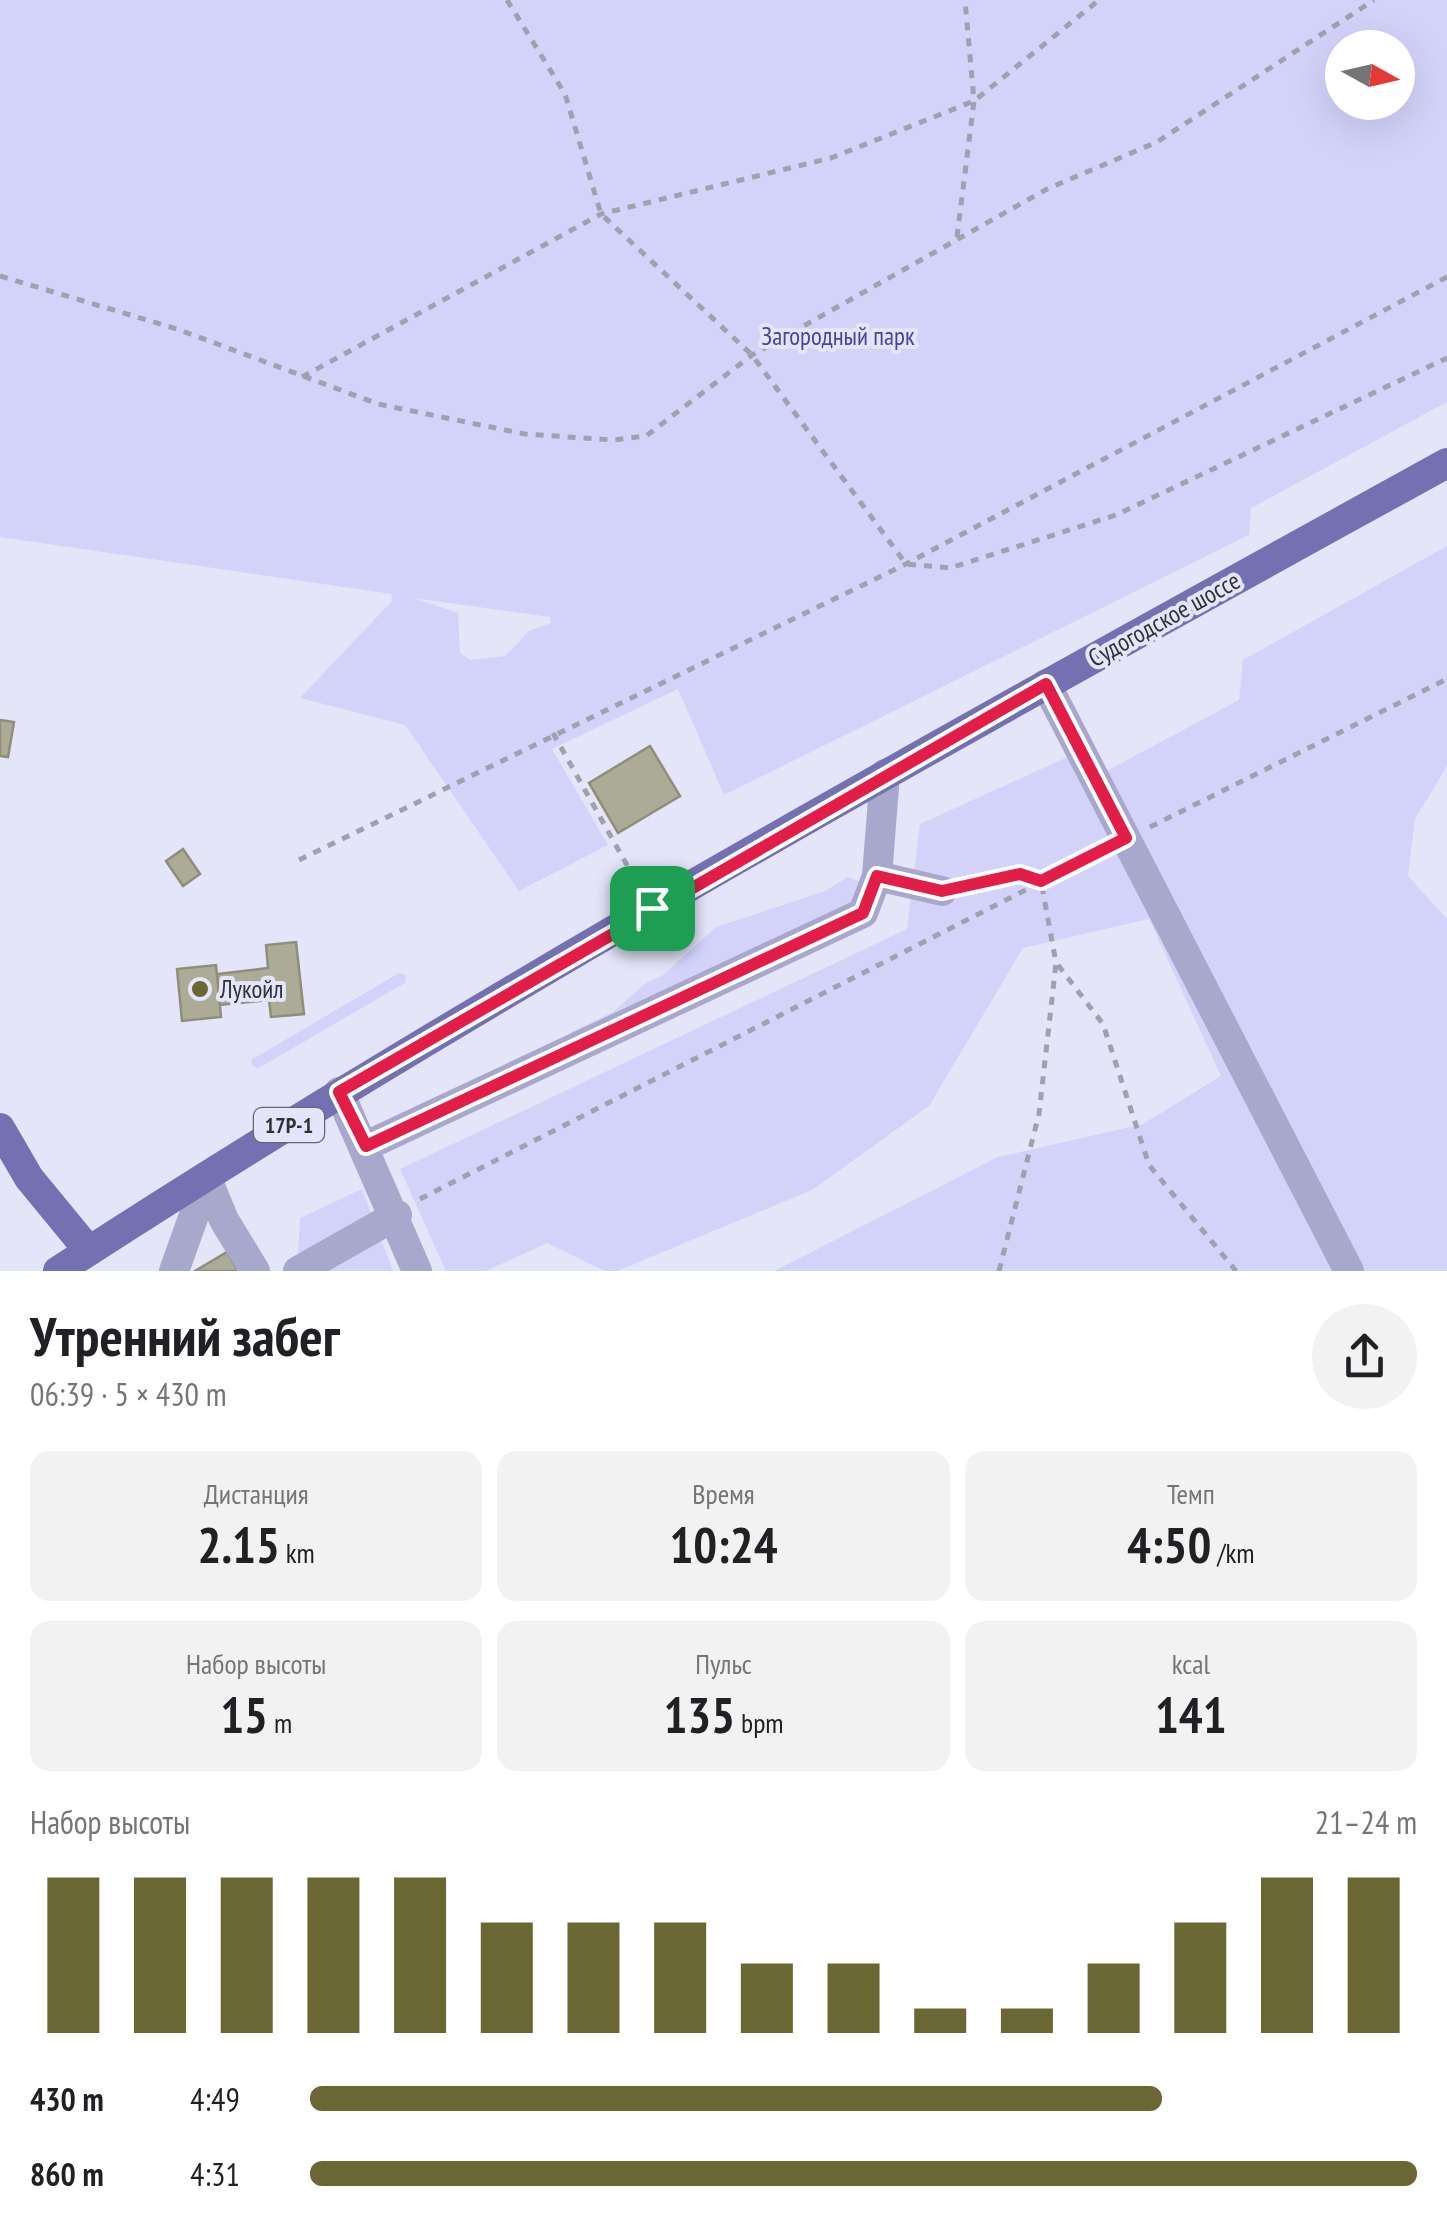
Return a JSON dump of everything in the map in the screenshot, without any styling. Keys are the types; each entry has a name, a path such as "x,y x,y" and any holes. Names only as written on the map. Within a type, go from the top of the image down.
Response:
{"main road":[{"name":"Судогодское шоссе","path":"58,1271 339,1092 652,908 884,774 1447,463"},
{"path":"0,1128 29,1178 89,1250"}],"street":[{"path":"1046,684 1350,1271"},
{"path":"366,1146 863,913 877,876 884,774"},
{"path":"877,876 942,891"},
{"path":"339,1092 366,1146 417,1271"},
{"path":"174,1271 206,1179"},
{"path":"206,1179 256,1271"},
{"path":"298,1271 396,1215"}],"path":[{"path":"507,0 565,94 601,214 752,355 906,564 950,568 1116,515 1447,358"},
{"path":"957,236 974,101 965,0"},
{"path":"302,376 601,214 831,158 974,101 1099,0"},
{"path":"0,276 177,329 378,404 525,434 612,440 646,436 752,355 857,299 957,236 1048,189 1156,142 1374,0"},
{"path":"300,860 552,733 906,564 1447,277"},
{"path":"396,1215 430,1193 1041,881 1447,679"},
{"path":"552,733 652,908"},
{"path":"942,891 1020,874 1041,881"},
{"path":"999,1271 1039,1114 1056,963 1041,881"},
{"path":"1056,963 1103,1024 1150,1165 1236,1271"}],"green space":[{"name":"Загородный парк","path":"0,0 1447,0 1447,402 1251,508 1249,535 724,795 678,689 552,749 608,845 519,891 405,725 300,698 391,602 392,594 0,537","holes":["414,598 550,617 551,623 529,631 505,656 470,660 460,653 458,613"]},
{"path":"1447,546 1447,766 1415,819 1408,876 1447,919 1447,1271 774,1271 998,1157 1143,1124 1221,1076 1149,919 1023,948 929,1106 812,1190 617,1271 605,1271 547,1243 486,1271 446,1271 400,1169 907,929 920,824 1072,755 1103,773 1239,700 1243,660"},
{"path":"848,877 865,884 841,916 554,1047 573,1031 613,1012 646,983 662,976 716,927 825,891"},
{"path":"399,973 406,975 405,983 257,1069 252,1065 251,1060"},
{"path":"362,1189 393,1271 297,1271 300,1218"}],"building":[{"path":"0,720 14,722 8,757 0,756"},
{"path":"650,746 680,796 618,833 589,783"},
{"path":"183,849 200,874 183,886 166,861"},
{"path":"296,942 304,1014 271,1017 269,1000 220,1005 217,974 268,968 266,945"},
{"path":"216,965 221,1017 182,1021 177,969"},
{"path":"227,1252 238,1271 195,1271"}],"place":[{"name":"Лукойл","path":"200,989"}],"route":[{"path":"1046,684 1126,838 1041,881 1020,874 942,891 877,876 863,913 366,1146 339,1092 652,908 1046,684"}]}
